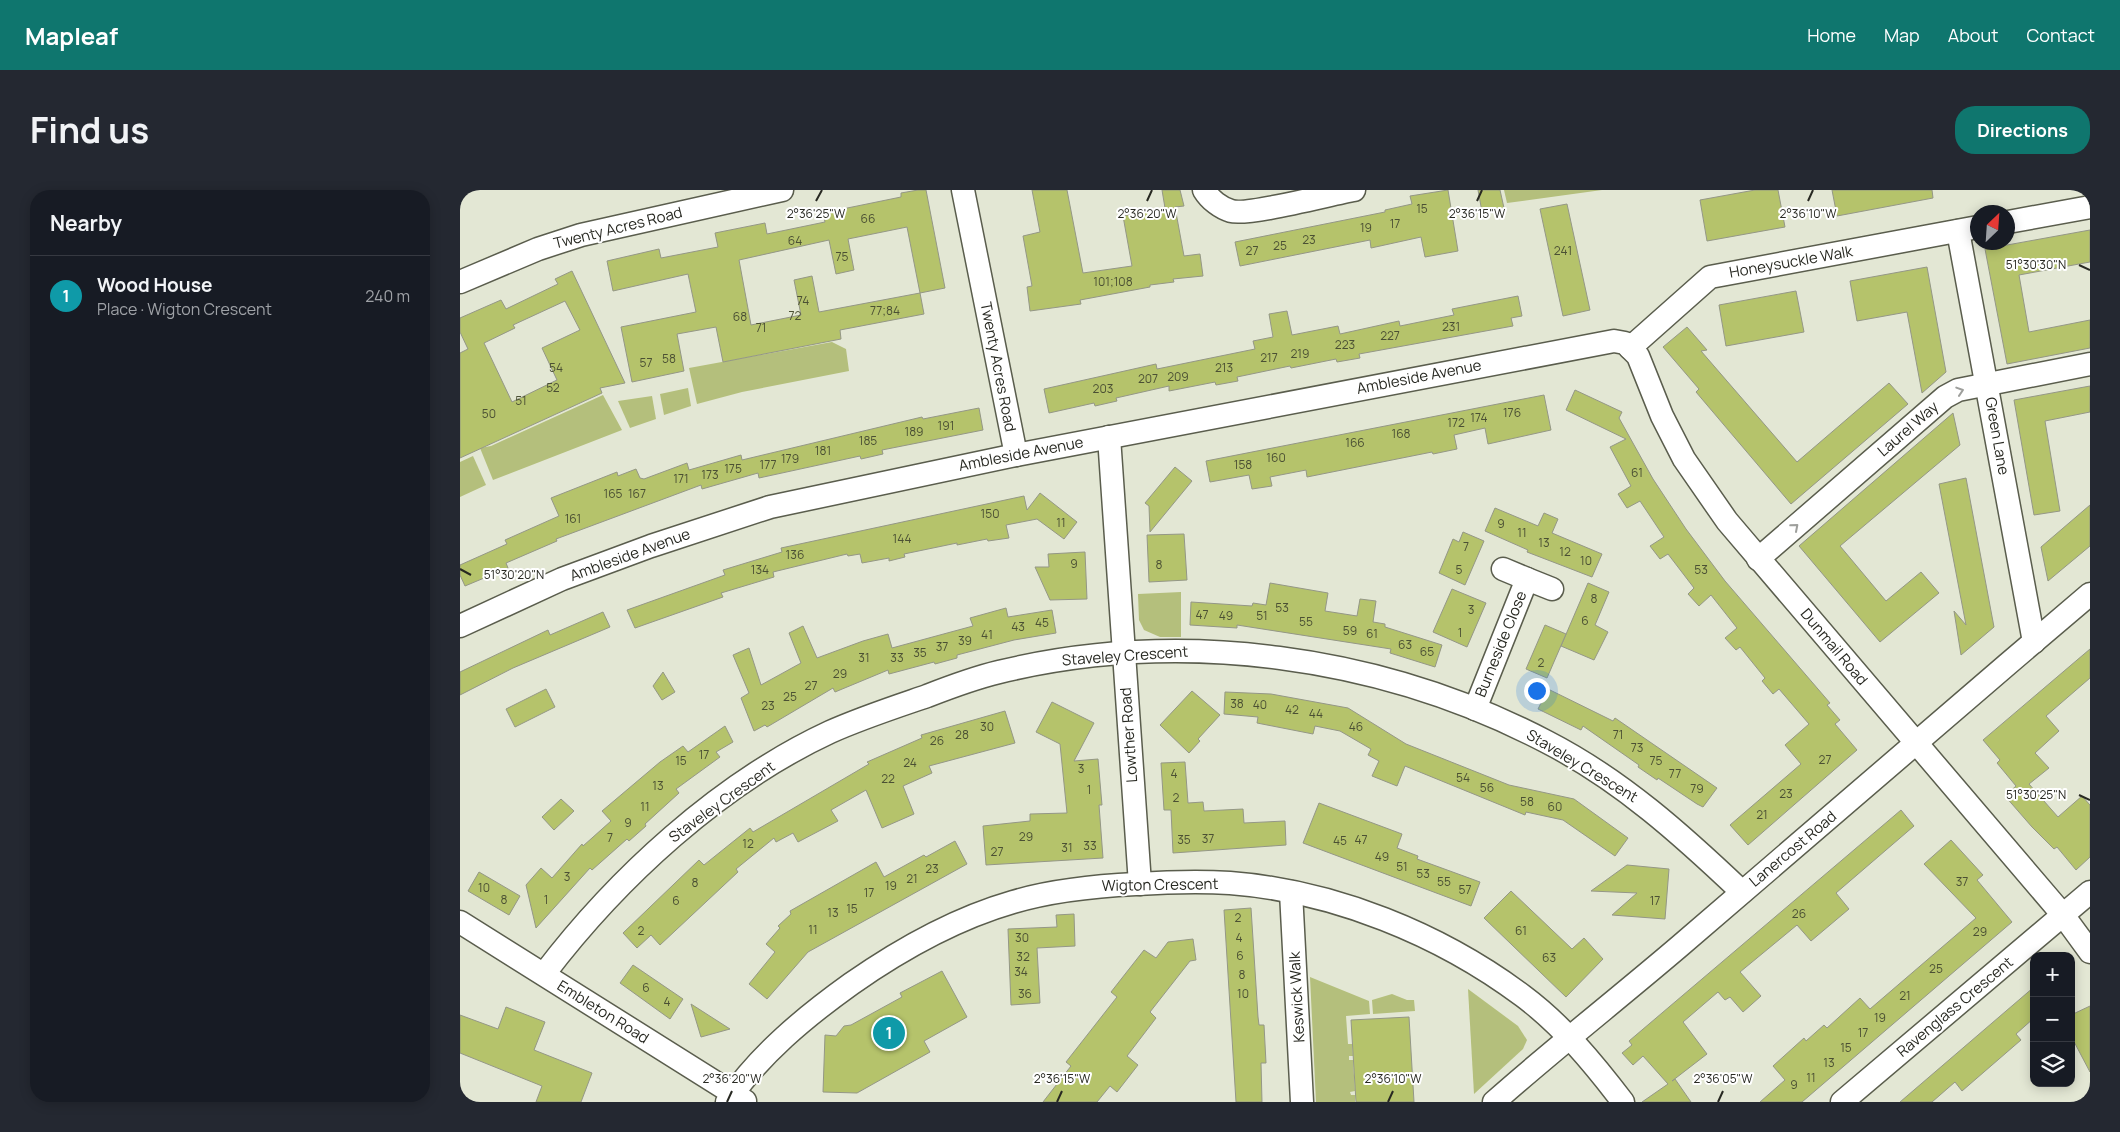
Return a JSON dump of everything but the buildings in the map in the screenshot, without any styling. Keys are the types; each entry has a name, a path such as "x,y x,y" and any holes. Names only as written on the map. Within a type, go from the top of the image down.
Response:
{"street":[{"name":"Twenty Acres Road","path":"460,282 538,248 581,235 782,190"},
{"name":"Twenty Acres Road","path":"962,190 1016,455"},
{"path":"1204,190 1214,202 1222,207 1241,212 1354,190"},
{"path":"2015,221 2090,207"},
{"name":"Honeysuckle Walk","path":"1630,348 1710,277 1968,229"},
{"name":"Green Lane","path":"1968,229 1987,384 2034,642"},
{"name":"Ambleside Avenue","path":"460,626 562,579 652,546 770,507 1016,455 1600,342 1614,340 1630,348"},
{"name":"Dunmail Road","path":"1630,348 1638,356 1662,416 1684,459 1727,521 2063,915 2090,952"},
{"name":"Laurel Way","path":"1758,558 1945,397 1958,390 2090,364"},
{"name":"Lowther Road","path":"1109,437 1140,884"},
{"name":"Burneside Close","path":"1502,569 1552,589"},
{"name":"Burneside Close","path":"1475,709 1527,579"},
{"name":"Lanercost Road","path":"1494,1102 1568,1037 1680,947 1853,799 1915,742 2090,594"},
{"name":"Staveley Crescent","path":"544,974 579,928 665,843 744,782 821,738 899,706 996,673 1084,656 1123,653 1193,651 1321,664 1394,681 1475,709 1549,743 1627,791 1694,846 1742,892"},
{"name":"Wigton Crescent","path":"736,1099 789,1031 896,952 951,924 1012,902 1062,890 1140,884 1201,882 1233,884 1291,892 1347,906 1401,927 1448,950 1489,973 1525,998 1568,1037 1623,1102"},
{"name":"Keswick Walk","path":"1291,892 1302,1102"},
{"name":"Ravenglass Crescent","path":"1842,1102 2090,892"},
{"name":"Embleton Road","path":"460,922 544,974 736,1099"}],"green space":[{"path":"1504,190 1602,190 1507,203"},
{"path":"832,342 846,349 849,371 742,392 697,404 689,368"},
{"path":"688,388 691,406 664,415 660,394"},
{"path":"603,395 622,430 493,480 480,448 491,446"},
{"path":"652,396 656,419 630,428 618,401"},
{"path":"473,456 486,485 460,497 460,462"},
{"path":"1181,592 1181,637 1160,637 1144,630 1139,620 1138,594"},
{"path":"1310,977 1369,1001 1370,1014 1346,1016 1348,1044 1352,1044 1353,1056 1349,1056 1349,1060 1353,1060 1355,1091 1350,1092 1351,1095 1355,1095 1355,1102 1316,1102"},
{"path":"1468,989 1518,1026 1527,1040 1523,1049 1474,1094"},
{"path":"1392,994 1407,1000 1414,1000 1415,1011 1373,1014 1372,1000"}],"place":[{"name":"Wood House","path":"889,1033"}]}
